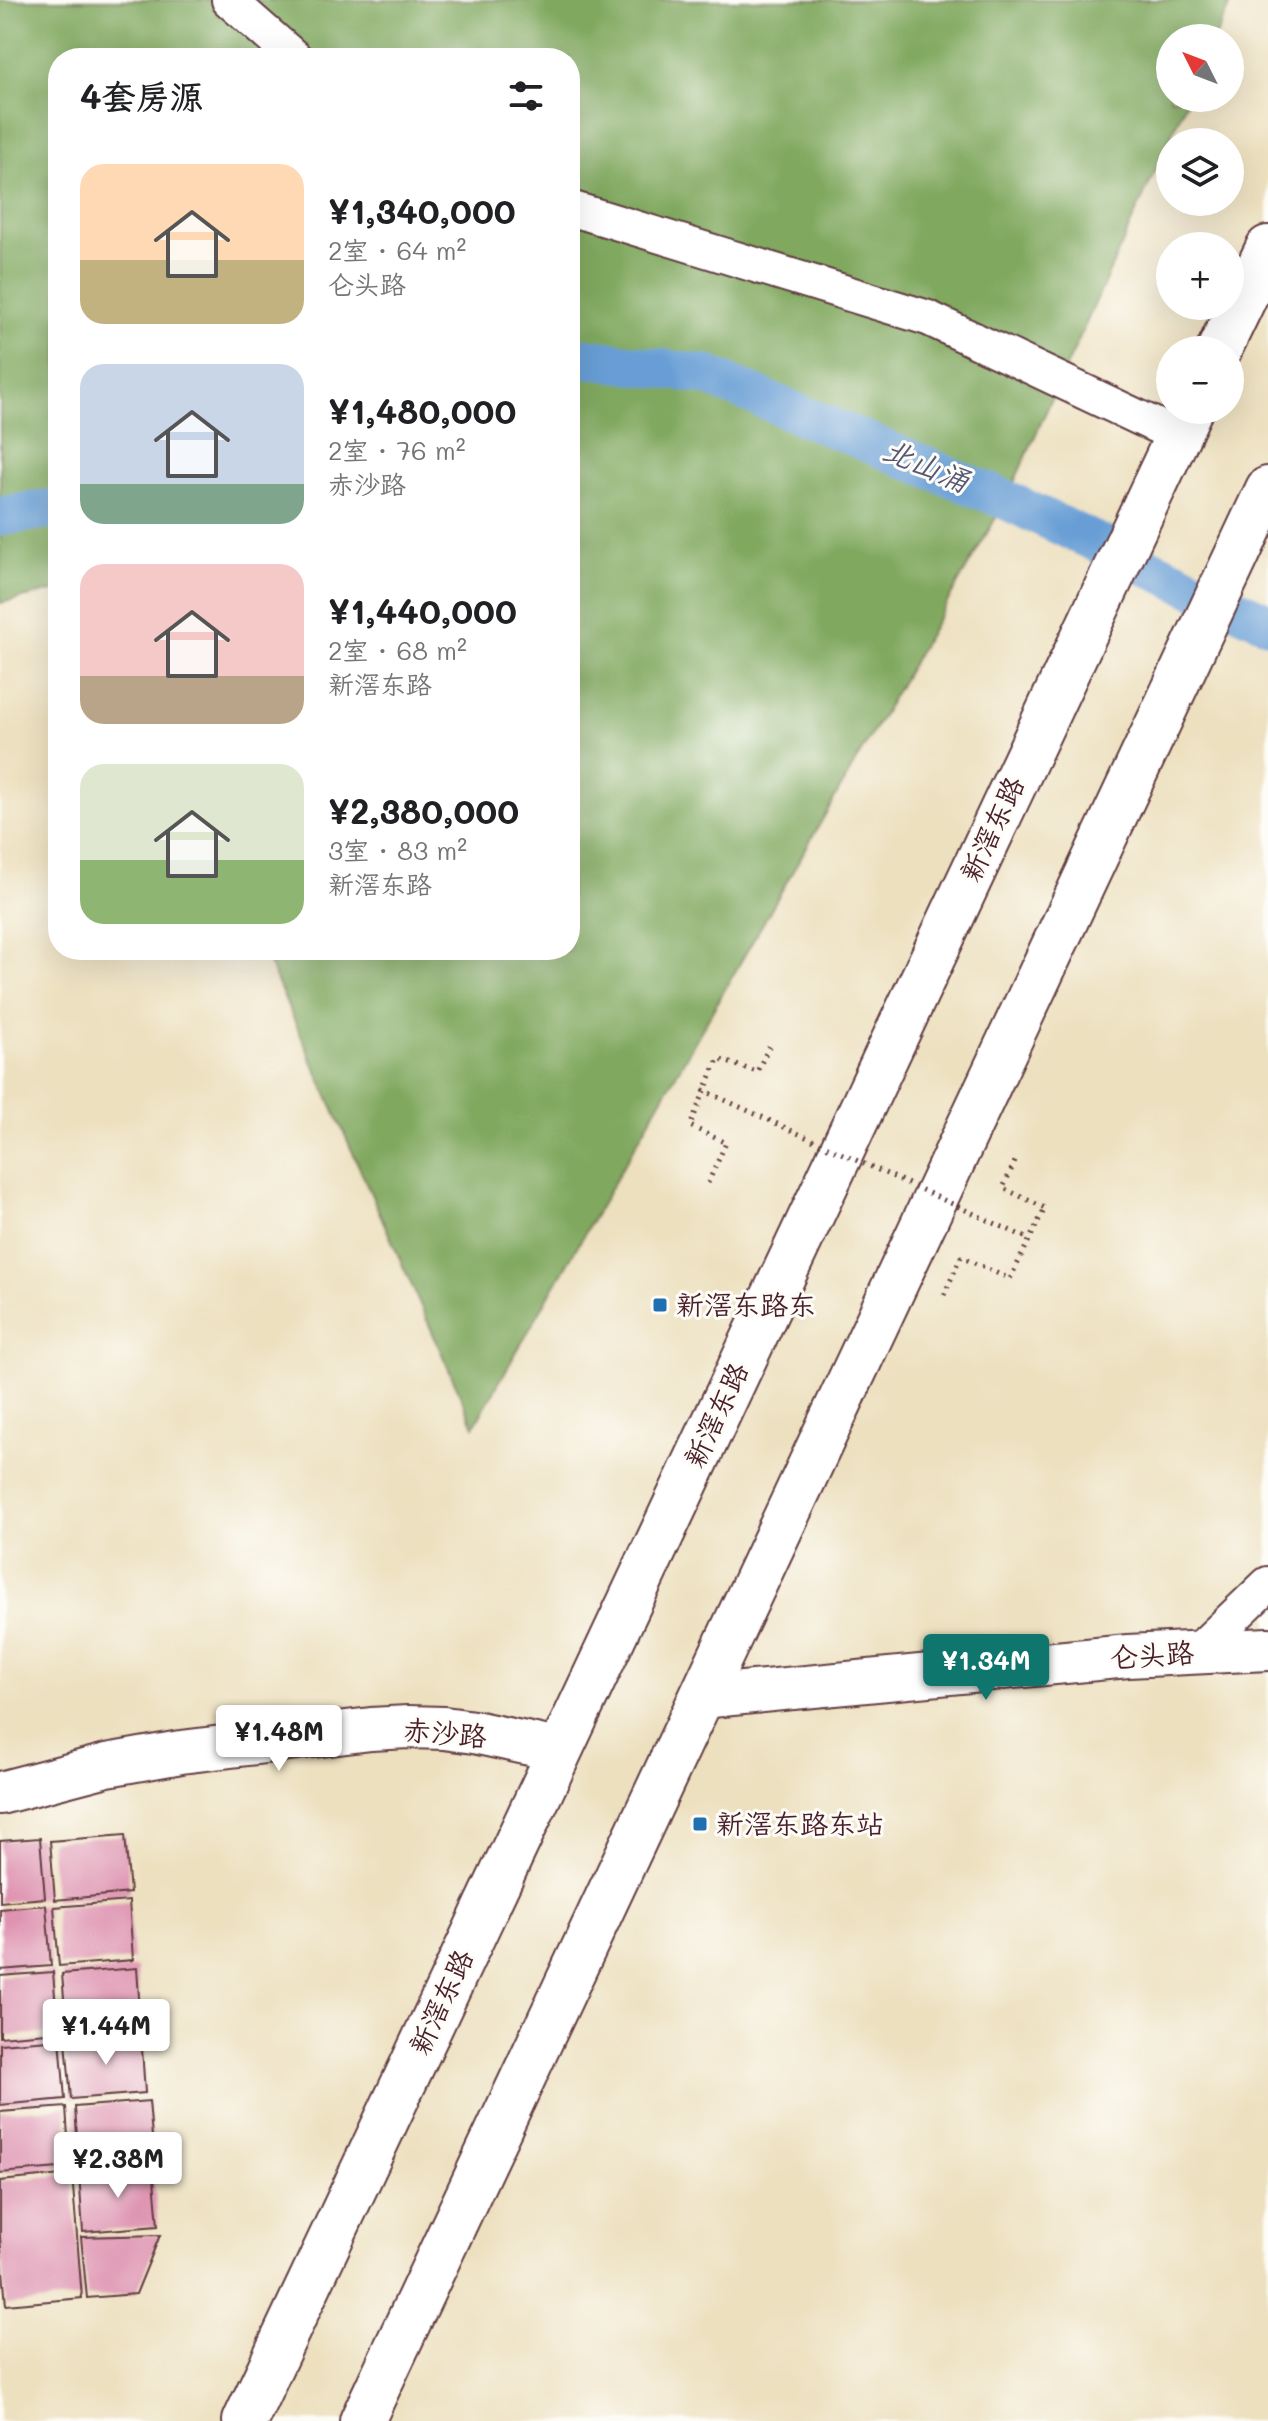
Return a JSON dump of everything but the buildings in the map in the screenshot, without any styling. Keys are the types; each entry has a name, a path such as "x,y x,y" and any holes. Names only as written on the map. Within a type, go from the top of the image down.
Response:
{"highway":[{"path":"1226,336 1268,248"},
{"name":"新滘东路","path":"245,2421 1184,424"},
{"path":"362,2421 1268,489"}],"street":[{"path":"229,0 284,48"},
{"path":"580,211 928,318 1156,412"},
{"path":"1197,1652 1268,1584"},
{"name":"仑头路","path":"701,1697 929,1674 1268,1649"},
{"name":"赤沙路","path":"0,1793 107,1765 181,1752 371,1729 444,1728 558,1750"}],"path":[{"path":"708,1183 726,1143 690,1126 703,1090 718,1059 757,1072 771,1042"},
{"path":"703,1090 1029,1239"},
{"path":"944,1295 961,1257 1010,1279 1045,1208 1003,1188 1017,1157"}],"green space":[{"path":"0,0 1232,0 1221,24 1156,24 1156,112 1182,112 1174,128 1156,128 1156,169 1006,500 474,1426 267,960 580,960 580,48 48,48 48,592 0,603"}],"waterway":[{"name":"北山涌","path":"580,357 706,375 1006,500 1268,623"},
{"name":"北山涌","path":"0,516 48,509"}],"place":[{"name":"新滘东路东","path":"660,1305"},
{"name":"新滘东路东站","path":"700,1824"}]}
